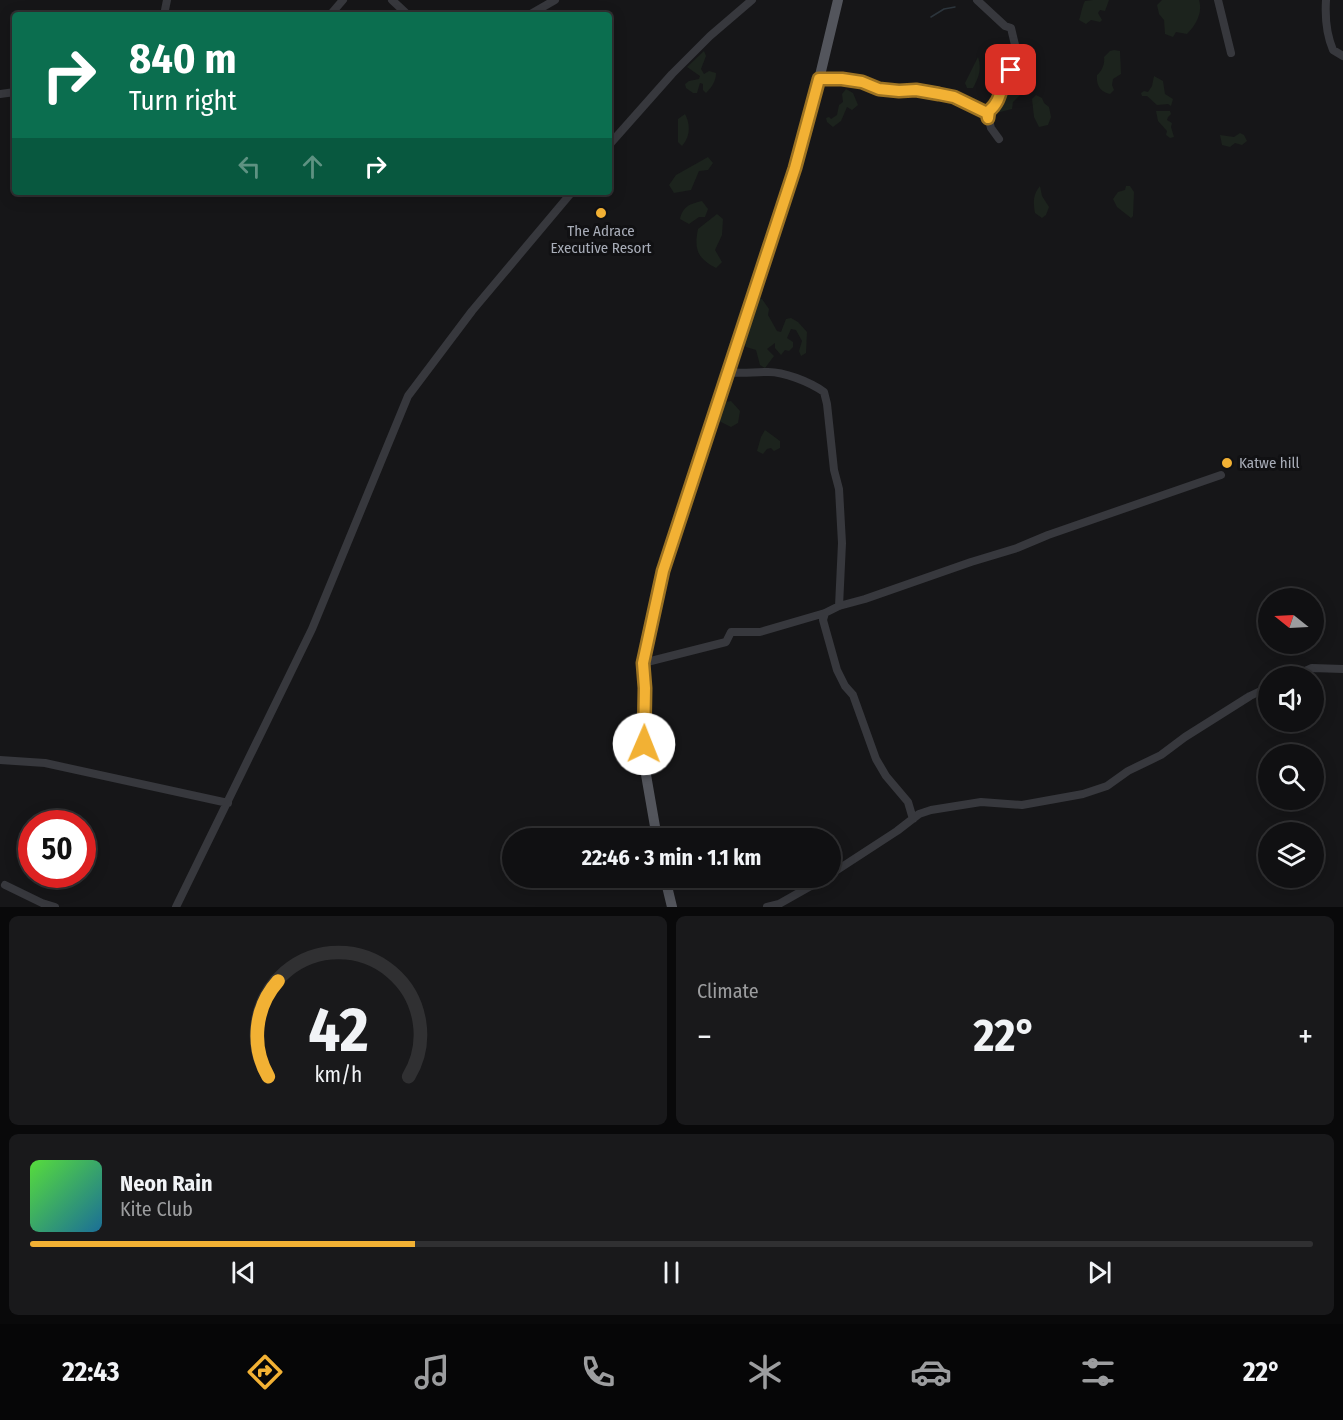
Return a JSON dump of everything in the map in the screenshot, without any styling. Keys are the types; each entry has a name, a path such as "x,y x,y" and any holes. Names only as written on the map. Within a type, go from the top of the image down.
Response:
{"main road":[{"path":"655,828 645,769 643,663 663,571 795,168 838,0"},
{"path":"667,888 672,907"}],"street":[{"path":"333,12 343,0"},
{"path":"392,0 405,12"},
{"path":"534,12 555,0"},
{"path":"612,142 672,74 710,36 752,0"},
{"path":"977,0 1005,26 1011,28 1016,49 1014,48 1011,70 1005,76 999,99 989,111 988,118"},
{"path":"1218,0 1231,53"},
{"path":"1326,0 1325,9 1330,44 1333,50 1343,56"},
{"path":"819,79 852,80 879,89 916,90 954,97 987,113 991,129 999,139"},
{"path":"176,907 312,629 408,396 472,311 569,195"},
{"path":"727,372 776,372 824,392 834,470 839,489 842,543 839,606"},
{"path":"643,663 726,642 731,633 760,632 825,613 839,606 1017,548 1221,475"},
{"path":"825,613 823,620 837,670 845,686 853,695 876,759 886,776 908,802 913,819"},
{"path":"1324,668 1343,669"},
{"path":"841,867 925,812 981,802 1022,805 1083,794 1107,786 1128,771 1161,755 1185,737 1258,692"},
{"path":"0,760 45,763 228,803"},
{"path":"5,885 55,907"},
{"path":"767,907 778,904 807,888"}],"shaded area":[{"path":"1109,0 1105,11 1100,10 1098,13 1102,20 1100,22 1091,20 1086,24 1079,20 1082,8 1085,1"},
{"path":"1162,0 1199,0 1198,18 1187,34 1176,32 1173,37 1165,34 1164,20 1159,14 1157,5"},
{"path":"1114,50 1120,51 1121,74 1113,79 1114,90 1110,94 1100,88 1097,75 1103,67 1104,57"},
{"path":"704,51 706,56 701,69 704,74 709,71 716,73 715,79 706,93 703,90 703,84 700,83 697,93 693,93 686,88 685,84 699,79 700,76 687,67"},
{"path":"978,57 980,69 978,77 973,88 967,88 965,83"},
{"path":"1012,74 1015,86 1022,91 1026,90 1025,93 1013,102 1012,109 996,113 995,110 1004,99"},
{"path":"1154,76 1163,81 1165,94 1173,99 1171,106 1157,105 1147,96 1142,96 1141,93 1148,92 1152,86"},
{"path":"846,89 853,93 858,105 852,110 847,107 841,121 833,127 826,118 831,119 837,115 839,105 843,102 842,94"},
{"path":"1036,95 1042,98 1049,107 1051,117 1048,125 1039,127 1034,117 1032,99"},
{"path":"1156,111 1170,111 1171,114 1167,120 1172,123 1174,137 1170,138 1166,135 1167,131 1158,121"},
{"path":"685,114 689,131 682,146 678,142 678,119"},
{"path":"1240,133 1247,141 1242,145 1235,143 1230,147 1222,145 1220,135 1234,137"},
{"path":"708,157 713,163 708,170 699,171 691,190 674,193 669,185 676,175"},
{"path":"1040,186 1042,196 1049,207 1042,218 1035,213 1034,206 1035,195"},
{"path":"1126,186 1130,186 1134,192 1131,218 1117,207 1113,199 1118,192 1125,190"},
{"path":"702,201 708,209 705,217 699,217 689,224 680,219 688,206"},
{"path":"717,214 723,219 722,235 715,250 722,262 716,268 701,257 696,242 698,229"},
{"path":"757,298 762,299 769,309 768,315 777,331 781,332 786,319 791,318 807,332 806,353 801,356 799,351 802,341 796,330 791,329 787,338 793,342 793,347 789,351 785,350 781,355 775,348 775,343 767,349 774,356 765,368 760,365 756,350 746,347 744,341"},
{"path":"731,401 740,411 738,423 731,427 719,421 721,406"},
{"path":"765,430 780,441 780,448 774,451 771,448 767,449 763,454 757,451"}],"waterway":[{"path":"931,17 944,9 955,7"}],"place":[{"name":"The Adrace Executive Resort","path":"601,213"},
{"name":"Katwe hill","path":"1227,463"}],"route":[{"path":"644,744 643,663 663,571 795,168 819,79 842,79 862,82 879,89 916,90 954,97 987,113 988,118 989,111 999,99 1005,76 1011,70"}]}
